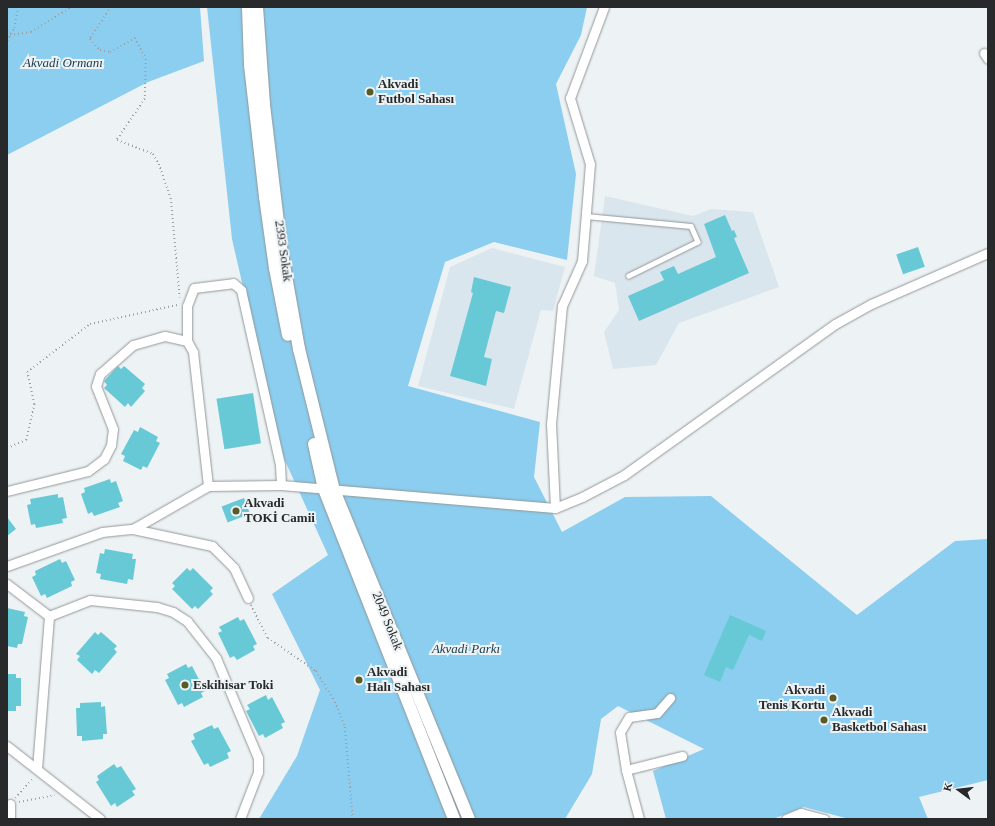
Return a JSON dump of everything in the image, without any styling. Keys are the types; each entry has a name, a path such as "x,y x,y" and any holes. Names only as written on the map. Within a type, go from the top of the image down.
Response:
{"main road":[{"name":"2393 Sokak","path":"248,7 250,65 275,268 329,489"},
{"name":"2393 Sokak","path":"257,7 264,105 284,262 302,363 329,489"},
{"name":"2049 Sokak","path":"329,489 454,819"},
{"name":"2049 Sokak","path":"329,489 468,819"}],"street":[{"path":"555,508 551,424 562,306 582,261 590,164 570,98 604,7"},
{"path":"133,528 208,486 281,485 555,508 582,497 624,475 835,324 871,304 988,253"},
{"path":"208,486 193,352 187,341 187,306 194,288 233,283 241,290 280,465 281,485"},
{"path":"7,491 88,471 104,458 111,445 113,429 96,386 100,374 133,345 165,336 187,341"},
{"path":"7,566 102,532 133,528 212,546 234,568 248,598"},
{"path":"7,584 49,616"},
{"path":"49,616 90,600 157,607 173,612 187,621 216,658 258,758 258,772 240,819"},
{"path":"37,769 49,616"},
{"path":"638,818 621,749 622,724 628,717 660,711 670,698"},
{"path":"7,746 100,819"},
{"path":"626,770 682,756"},
{"path":"10,804 10,819"},
{"path":"786,819 801,813 824,819"}],"lane":[{"path":"586,216 691,226 698,242 629,276"}],"path":[{"path":"7,41 18,7"},
{"path":"10,35 31,32 71,7"},
{"path":"7,448 26,440 34,404 27,372 90,324 180,305 171,198 159,164 152,154 117,140 145,99 146,59 135,38 110,52 100,50 90,39 111,7"},
{"path":"248,598 268,638 316,671 335,702 345,727 353,819"},
{"path":"10,804 37,769"},
{"path":"10,804 65,793"}],"shaded area":[{"path":"605,196 693,216 711,209 753,212 779,287 679,323 656,365 613,369 604,332 619,310 615,283 594,276"},
{"path":"492,248 565,267 553,311 541,310 514,409 418,386 450,267"}],"green space":[{"name":"Akvadi Ormanı","path":"7,7 200,7 204,61 148,82 7,155"},
{"name":"Akvadi Parkı","path":"207,7 587,7 581,35 556,84 576,174 567,260 494,242 445,262 408,386 540,422 534,477 562,532 625,497 711,496 857,615 955,541 988,539 988,780 919,797 928,819 849,819 804,807 773,819 666,819 653,771 704,749 618,706 601,719 592,774 565,819 259,819 297,756 320,690 272,594 328,555 281,452 232,239"}],"building":[{"path":"725,215 732,231 734,230 737,237 734,238 749,273 639,321 628,296 664,280 660,272 674,266 678,274 716,257 704,224"},
{"path":"918,247 925,267 903,274 896,254"},
{"path":"474,277 511,287 504,313 496,311 484,357 492,359 486,386 450,376 473,293 471,292"},
{"path":"118,366 121,369 124,366 145,384 142,388 145,391 131,407 128,403 125,407 104,388 107,385 104,381"},
{"path":"253,393 261,443 224,449 216,399"},
{"path":"140,427 158,437 156,441 160,443 147,468 143,466 141,470 123,461 125,456 121,454 134,430 138,432"},
{"path":"110,479 111,483 116,481 123,501 118,503 120,507 94,516 92,512 88,514 81,494 85,492 84,488"},
{"path":"58,494 58,498 63,497 67,518 62,519 63,523 36,528 35,524 31,525 27,505 31,504 30,499"},
{"name":"Akvadi TOKİ Camii","path":"244,498 250,514 228,522 222,507"},
{"path":"7,517 16,529 7,536"},
{"path":"105,549 133,554 132,559 136,559 133,580 128,579 127,584 100,579 101,574 96,573 100,553 104,554"},
{"path":"60,559 62,563 66,561 75,580 71,582 72,586 47,598 45,594 41,596 32,577 36,575 35,571"},
{"path":"187,568 190,571 193,568 213,588 210,591 213,594 198,609 195,606 192,609 172,589 175,586 172,583"},
{"path":"7,608 25,612 24,616 28,617 22,644 18,644 17,648 7,646"},
{"path":"730,615 766,631 762,641 749,635 733,670 726,667 720,682 704,675"},
{"name":"Eskihisar Toki","path":"238,617 240,621 244,619 257,644 253,646 255,650 237,660 234,656 230,658 218,633 222,631 219,627"},
{"path":"95,632 98,635 101,632 117,646 114,649 117,652 99,673 95,670 92,674 77,660 80,656 76,654"},
{"name":"Eskihisar Toki","path":"186,664 188,668 192,666 205,691 201,693 203,697 184,707 182,703 178,705 165,680 169,678 167,674"},
{"path":"7,674 16,674 16,678 21,678 21,706 16,706 16,711 7,711"},
{"name":"Eskihisar Toki","path":"266,695 268,700 272,697 285,722 281,724 283,728 265,738 263,734 259,736 246,711 250,709 247,705"},
{"path":"101,702 101,707 105,706 107,734 103,734 103,739 82,741 82,736 77,736 76,708 80,708 80,703"},
{"name":"Eskihisar Toki","path":"212,725 214,729 218,727 231,751 227,753 229,758 210,767 208,763 204,765 191,741 195,739 193,734"},
{"path":"114,764 117,768 121,766 136,789 132,791 135,795 117,807 115,803 111,806 96,782 99,780 97,776"}],"place":[{"name":"Akvadi Futbol Sahası","path":"370,92"},
{"name":"Akvadi TOKİ Camii","path":"236,511"},
{"name":"Akvadi Halı Sahası","path":"359,680"},
{"name":"Eskihisar Toki","path":"185,685"},
{"name":"Akvadi Tenis Kortu","path":"833,698"},
{"name":"Akvadi Basketbol Sahası","path":"824,720"}]}
